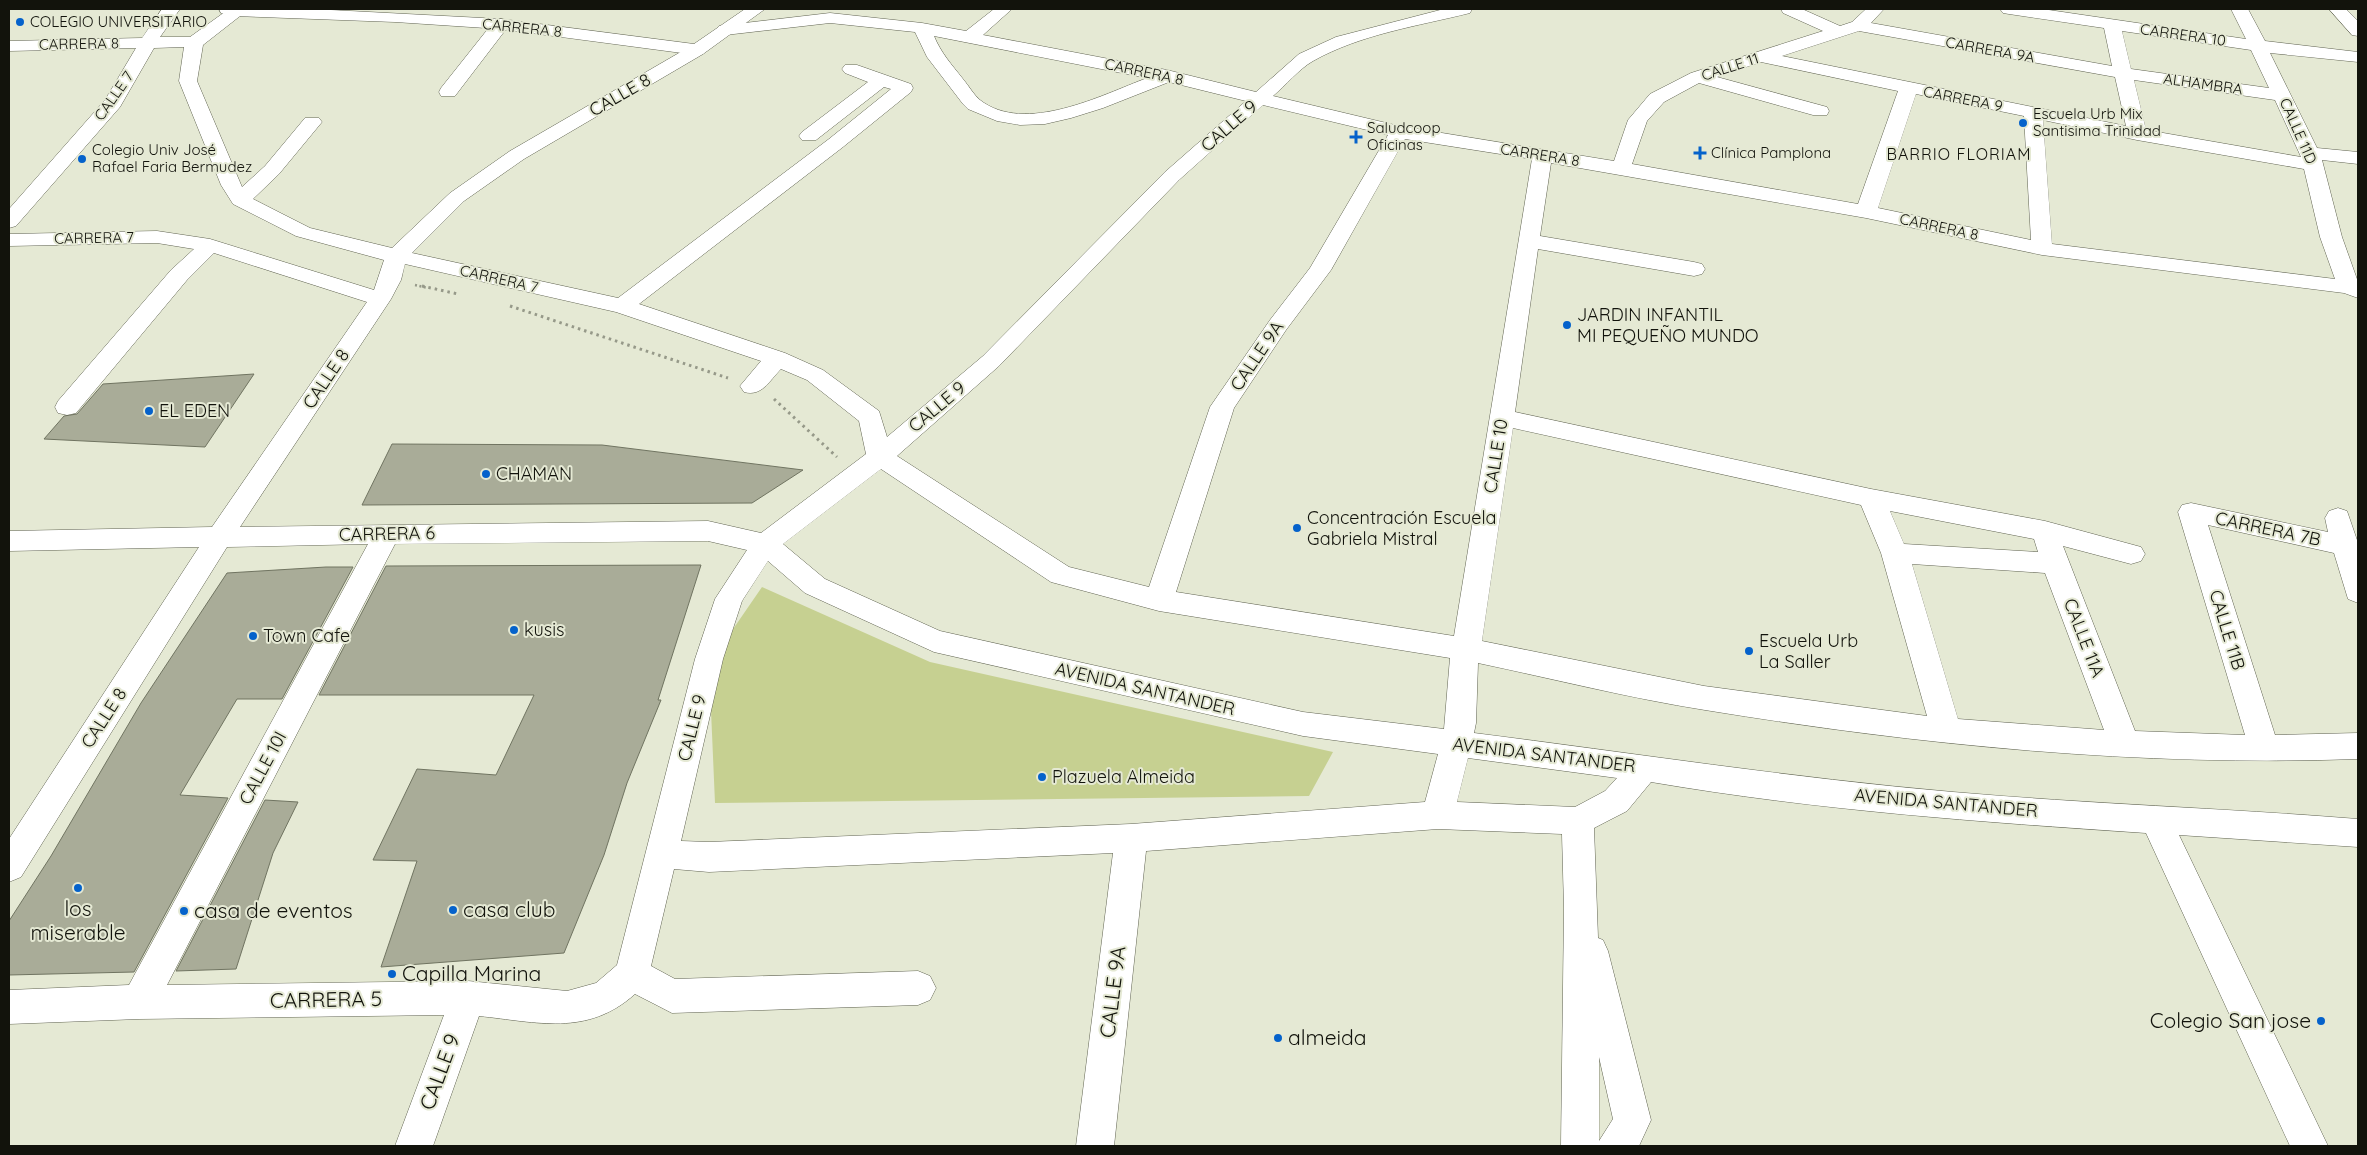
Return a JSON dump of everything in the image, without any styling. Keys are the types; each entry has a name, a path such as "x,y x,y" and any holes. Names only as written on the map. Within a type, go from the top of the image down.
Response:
{"main road":[{"name":"CALLE 7","path":"9,222 113,103 174,43 161,20 171,9"},
{"path":"234,9 174,43 230,184 240,200 272,170 312,122"},
{"name":"CARRERA 8","path":"234,9 501,24 697,50"},
{"name":"CALLE 8","path":"9,867 391,275 457,197 518,155 697,50 756,9"},
{"path":"970,37 1004,9"},
{"name":"CALLE 9","path":"632,974 709,659 729,599 765,544 864,468 991,361 1172,176 1305,58 1326,47 1464,9"},
{"path":"1789,9 1836,31"},
{"path":"1858,26 1876,9"},
{"name":"CARRERA 10","path":"2009,9 2259,46 2358,57"},
{"name":"CALLE 11D","path":"2240,9 2312,159 2331,237 2354,289"},
{"path":"2337,9 2358,31"},
{"name":"CARRERA 8","path":"725,30 830,18 922,28 1166,76 1262,97 1399,132 1621,168 1866,212 2042,249 2354,289"},
{"path":"448,92 501,24"},
{"path":"2112,25 2137,134"},
{"name":"CALLE 11","path":"1621,168 1638,120 1657,98 1697,78 1836,31 1858,26"},
{"name":"CARRERA 9A","path":"1858,26 2122,73"},
{"path":"922,28 930,51 975,105 1004,118 1031,121 1063,115 1166,76"},
{"name":"CARRERA 8","path":"9,46 174,43"},
{"name":"CARRERA 9","path":"1761,57 1908,89 2137,134 2312,159 2358,158"},
{"path":"622,306 836,143 904,88 851,69"},
{"name":"ALHAMBRA","path":"2122,73 2283,96"},
{"path":"1697,78 1820,111"},
{"path":"836,143 809,136 882,80"},
{"path":"1866,212 1908,89"},
{"path":"2033,113 2042,249"},
{"name":"CALLE 9A","path":"1159,600 1222,407 1278,324 1320,270 1399,132"},
{"name":"CALLE 10","path":"1438,815 1458,734 1464,662 1542,156"},
{"name":"CARRERA 7","path":"240,200 391,275"},
{"name":"CARRERA 7","path":"9,240 157,238 391,275 622,306 766,372 815,375 870,417 864,468"},
{"path":"1529,241 1694,269"},
{"path":"67,407 179,275 210,245"},
{"path":"1502,417 1871,498 2045,531 2131,554"},
{"path":"864,468 1061,575 1159,600 1464,662 1704,698 1946,731 2125,744 2264,748 2358,746"},
{"path":"1871,498 1895,553 1946,731"},
{"name":"CARRERA 7B","path":"2191,512 2344,545"},
{"name":"CALLE 11B","path":"2191,512 2264,748"},
{"path":"2338,518 2358,592"},
{"name":"CARRERA 6","path":"9,541 387,534 708,531 765,544"},
{"name":"CALLE 11A","path":"2045,531 2055,563 2125,744"},
{"name":"CALLE 10I","path":"139,1002 387,534"},
{"name":"AVENIDA SANTANDER","path":"765,544 815,586 934,641 1193,701 1303,724 1458,734 1644,768 1736,782 1953,806 2358,833"},
{"path":"1895,553 2055,563"},
{"path":"660,854 709,856 1131,838 1438,815 1578,820 1616,801 1644,768"},
{"path":"1578,820 1581,908 1580,1146"},
{"path":"2156,820 2309,1146"},
{"name":"CALLE 9A","path":"1095,1146 1131,838"},
{"path":"1581,908 1632,1120 1621,1143 1616,1146"},
{"path":"632,974 672,996 918,988"},
{"name":"CARRERA 5","path":"9,1007 139,1002 468,998 567,1008 606,997 632,974"},
{"name":"CALLE 9","path":"414,1146 468,998"}],"path":[{"path":"391,275 466,296"},
{"path":"504,304 766,372 768,394 834,452 864,468"}],"green space":[{"path":"762,587 930,662 1333,752 1309,796 715,803 709,664"}],"building":[{"name":"EL EDEN","path":"254,374 205,447 44,439 64,416 77,414 103,384"},
{"path":"392,444 602,445 803,470 752,503 362,505"},
{"path":"701,565 658,700 661,700 627,783 604,855 564,953 381,967 417,861 373,860 417,769 496,775 534,695 319,695 386,566"},
{"path":"353,567 282,699 237,699 180,795 228,798 134,972 9,975 9,921 51,856 141,703 227,573"},
{"path":"265,800 298,802 273,853 236,969 176,971"}],"place":[{"name":"COLEGIO UNIVERSITARIO","path":"20,22"},
{"name":"Escuela Urb Mix Santisima Trinidad","path":"2023,123"},
{"name":"Saludcoop Oficinas","path":"1356,137"},
{"name":"Clínica Pamplona","path":"1700,153"},
{"name":"Colegio Univ José Rafael Faria Bermudez","path":"82,159"},
{"name":"JARDIN INFANTIL MI PEQUEÑO MUNDO","path":"1567,325"},
{"name":"EL EDEN","path":"149,411"},
{"name":"CHAMAN","path":"486,474"},
{"name":"Concentración Escuela Gabriela Mistral","path":"1297,528"},
{"name":"kusis","path":"514,630"},
{"name":"Town Cafe","path":"253,636"},
{"name":"Escuela Urb La Saller","path":"1749,651"},
{"name":"Plazuela Almeida","path":"1042,777"},
{"name":"los miserable","path":"78,888"},
{"name":"casa club","path":"453,910"},
{"name":"casa de eventos","path":"184,911"},
{"name":"Capilla Marina","path":"392,974"},
{"name":"Colegio San jose","path":"2321,1021"},
{"name":"almeida","path":"1278,1038"}],"district":[{"name":"BARRIO FLORIAM","path":"1959,154"}]}
